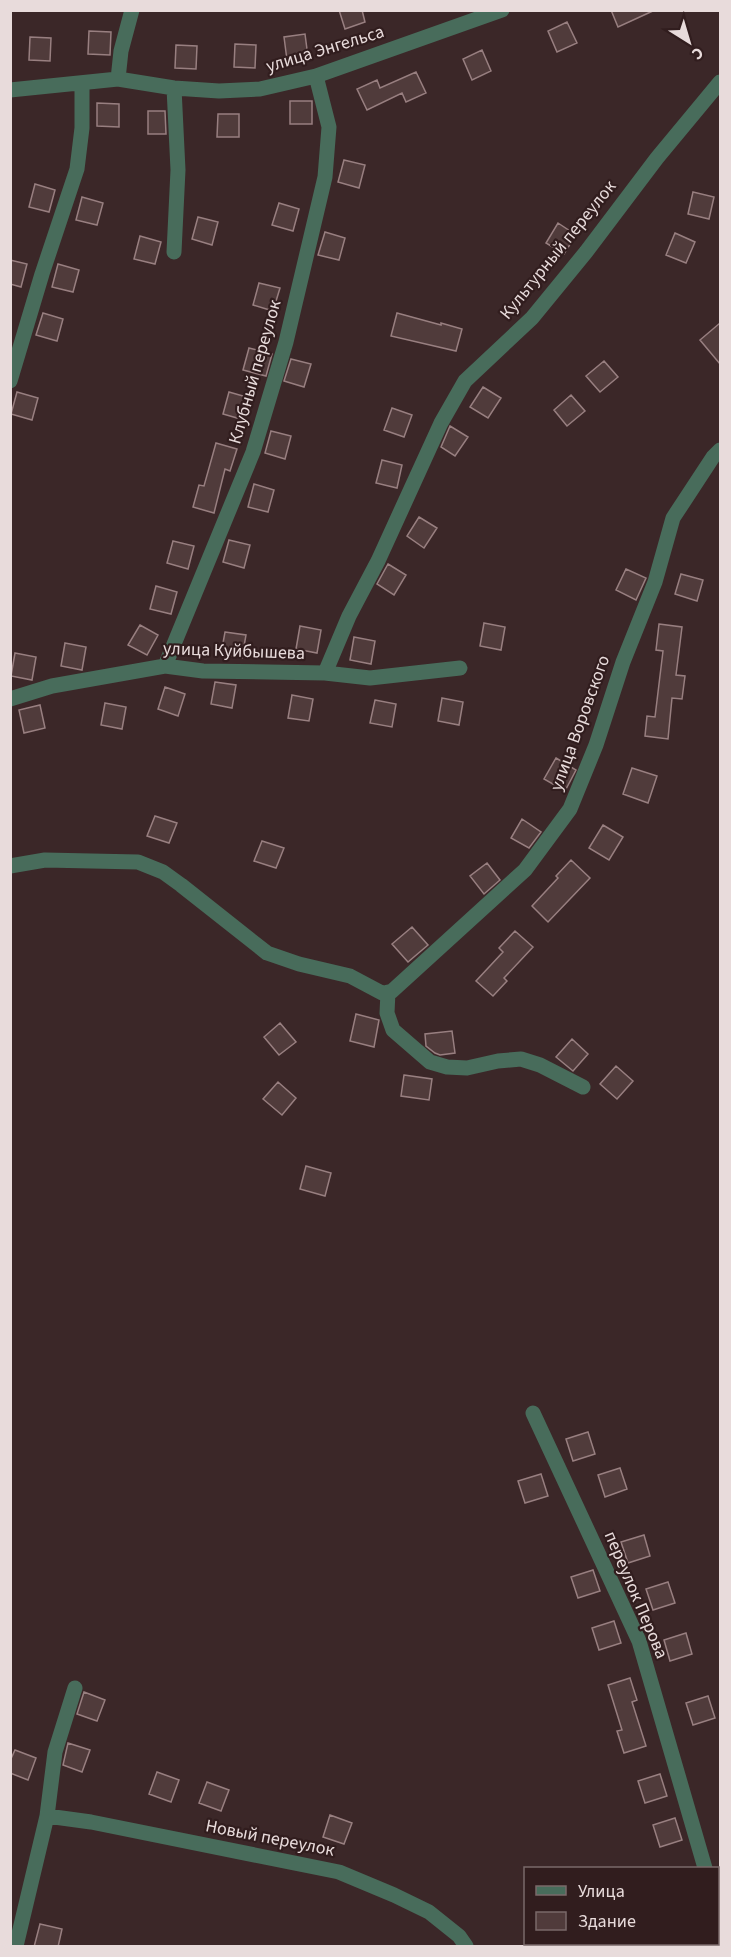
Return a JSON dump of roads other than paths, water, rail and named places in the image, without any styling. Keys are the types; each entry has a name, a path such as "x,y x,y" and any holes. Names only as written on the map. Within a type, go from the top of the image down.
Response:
{"street":[{"path":"118,79 121,51 132,10"},
{"name":"улица Энгельса","path":"10,90 118,79 174,88 219,91 260,89 316,76 502,10"},
{"name":"Клубный переулок","path":"165,666 253,452 285,342 325,177 329,127 316,76"},
{"name":"Культурный переулок","path":"325,673 349,616 378,561 441,423 465,381 532,318 586,252 657,158 720,82"},
{"path":"10,381 77,169 82,83"},
{"path":"174,88 178,170 174,252"},
{"name":"улица Воровского","path":"388,992 401,984 525,870 570,809 596,745 623,662 655,582 673,518 720,450"},
{"name":"улица Куйбышева","path":"10,699 52,686 165,666 203,671 325,673 370,678 460,668"},
{"path":"10,866 45,860 138,862 163,872 267,953 299,964 350,976 382,993 388,992 387,1013 393,1030 430,1062 447,1067 467,1068 498,1061 521,1059 540,1065 583,1087"},
{"name":"переулок Перова","path":"533,1413 639,1641 704,1867"},
{"path":"16,1947 46,1816 55,1752 75,1688"},
{"name":"Новый переулок","path":"46,1816 90,1822 339,1872 429,1912 459,1936 466,1947"}]}
